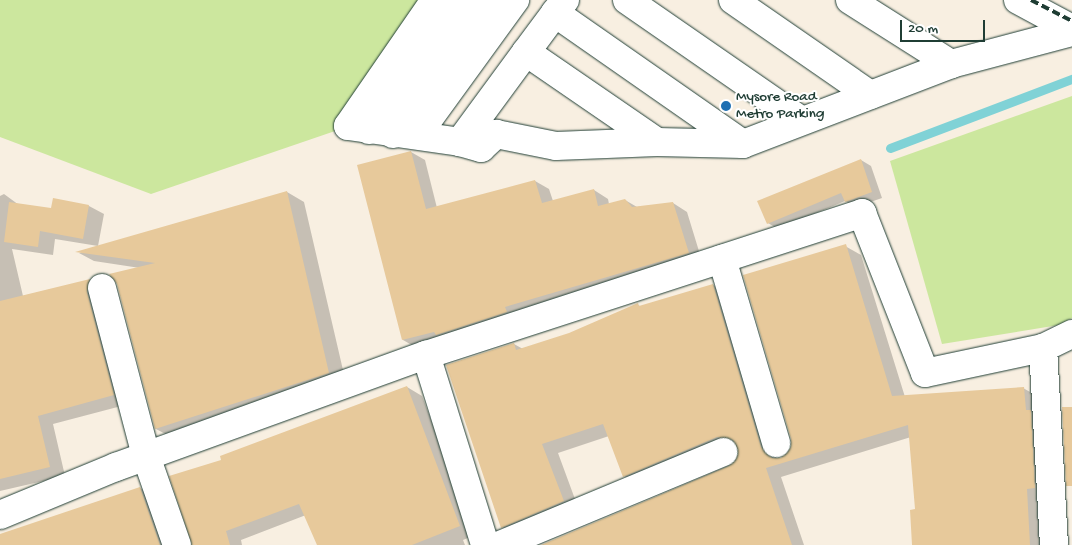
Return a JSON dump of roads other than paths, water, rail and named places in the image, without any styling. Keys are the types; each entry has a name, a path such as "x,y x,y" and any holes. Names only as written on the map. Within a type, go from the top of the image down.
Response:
{"street":[{"path":"435,0 348,126 460,142 481,148 496,134 556,146 657,142 743,144 800,120 951,64 1072,30"},
{"path":"393,133 460,0"},
{"path":"393,133 489,0"},
{"path":"393,133 515,0"},
{"path":"627,0 800,120"},
{"path":"733,0 870,95"},
{"path":"850,0 951,64"},
{"path":"1018,0 1072,30"},
{"path":"460,142 560,7 743,144"},
{"path":"526,52 657,142"},
{"path":"0,515 146,456 426,356 862,213 925,374 1043,348 1072,334"},
{"path":"722,259 776,443"},
{"path":"102,288 146,456 177,545"},
{"path":"1043,348 1054,545"},
{"path":"426,356 484,545"},
{"path":"500,545 723,452"}],"waterway":[{"path":"890,148 1072,79"}],"railway":[{"path":"1031,0 1072,21"}],"place":[{"name":"Mysore Road Metro Parking","path":"726,106"}]}
